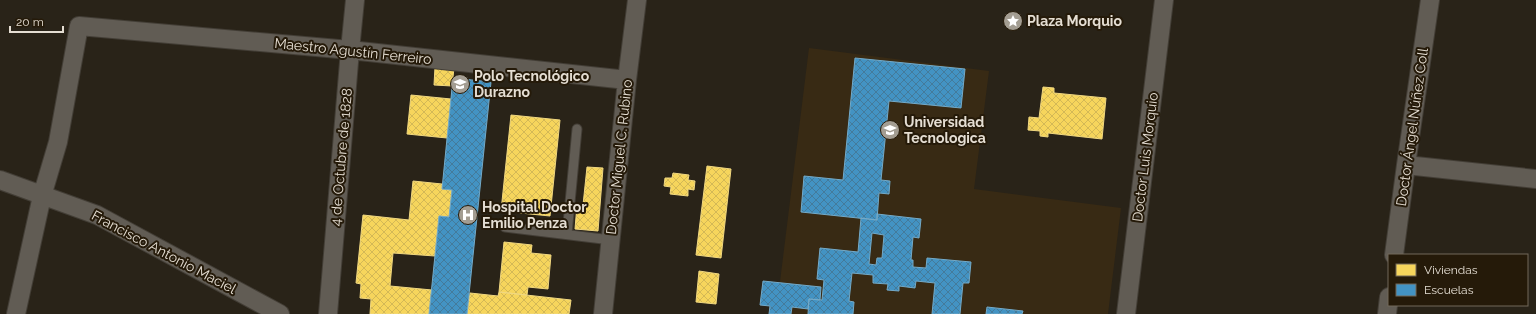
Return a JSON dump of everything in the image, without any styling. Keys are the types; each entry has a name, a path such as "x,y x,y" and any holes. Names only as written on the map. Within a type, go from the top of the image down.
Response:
{"street":[{"name":"4 de Octubre de 1828","path":"328,314 350,50 356,0"},
{"name":"Doctor Miguel C. Rubino","path":"602,314 637,0"},
{"name":"Doctor Luis Morquio","path":"1126,314 1164,0"},
{"name":"Doctor Ángel Núñez Coll","path":"1394,254 1430,0"},
{"name":"Maestro Agustín Ferreiro","path":"42,196 58,142 79,26 350,50 627,80"},
{"path":"1406,165 1536,179"},
{"name":"Francisco Antonio Maciel","path":"0,180 97,215 280,314"},
{"path":"16,314 42,196"}],"lane":[{"path":"566,234 577,129"},
{"path":"505,227 611,240"}],"shaded area":[{"name":"Universidad Tecnologica","path":"809,48 989,71 974,189 1121,208 1108,314 776,314"}],"building: Viviendas":[{"path":"435,67 454,68 452,86 434,85"},
{"path":"1043,87 1054,88 1054,93 1106,98 1102,139 1048,133 1048,137 1040,136 1040,131 1028,130 1029,117 1039,118"},
{"path":"411,95 451,99 447,138 407,134"},
{"path":"511,115 560,120 550,216 501,211"},
{"path":"707,166 731,169 721,258 696,255"},
{"path":"587,167 603,168 598,231 575,229 577,205 583,205"},
{"path":"673,173 689,175 688,180 695,181 694,190 688,189 688,196 670,194 671,187 664,186 665,178 672,178"},
{"path":"413,181 442,184 442,189 452,190 449,217 439,216 435,256 393,253 390,286 432,290 429,314 370,314 371,299 360,298 361,284 356,283 363,215 409,220"},
{"path":"504,242 532,245 531,253 551,255 548,289 528,287 527,295 499,292"},
{"path":"699,271 719,274 716,304 696,302"},
{"path":"499,292 571,300 569,314 467,314 470,293 498,296"}],"building: Escuelas":[{"path":"855,58 965,69 961,108 889,101 881,180 890,181 889,194 879,193 877,220 801,212 804,176 843,180"},
{"path":"453,78 491,82 467,314 429,314 439,216 449,217 452,190 442,189"},
{"path":"877,214 921,219 919,238 913,237 911,260 913,260 913,267 926,268 927,258 971,262 969,283 963,283 960,314 932,314 935,283 916,281 915,288 899,286 899,291 887,290 888,284 873,283 873,275 852,273 849,301 854,302 853,314 808,314 809,299 822,300 824,280 817,279 820,248 858,252 861,218 877,220","holes":["872,233 884,235 882,258 877,258 876,265 869,264"]},
{"path":"763,281 821,287 820,300 809,299 808,309 792,307 791,314 769,314 770,306 760,305"},
{"path":"987,307 1023,311 1022,314 986,314"}],"place":[{"name":"Plaza Morquio","path":"1013,21"},
{"name":"Polo Tecnológico Durazno","path":"460,84"},
{"name":"Universidad Tecnologica","path":"890,130"},
{"name":"Hospital Doctor Emilio Penza","path":"468,215"}]}
